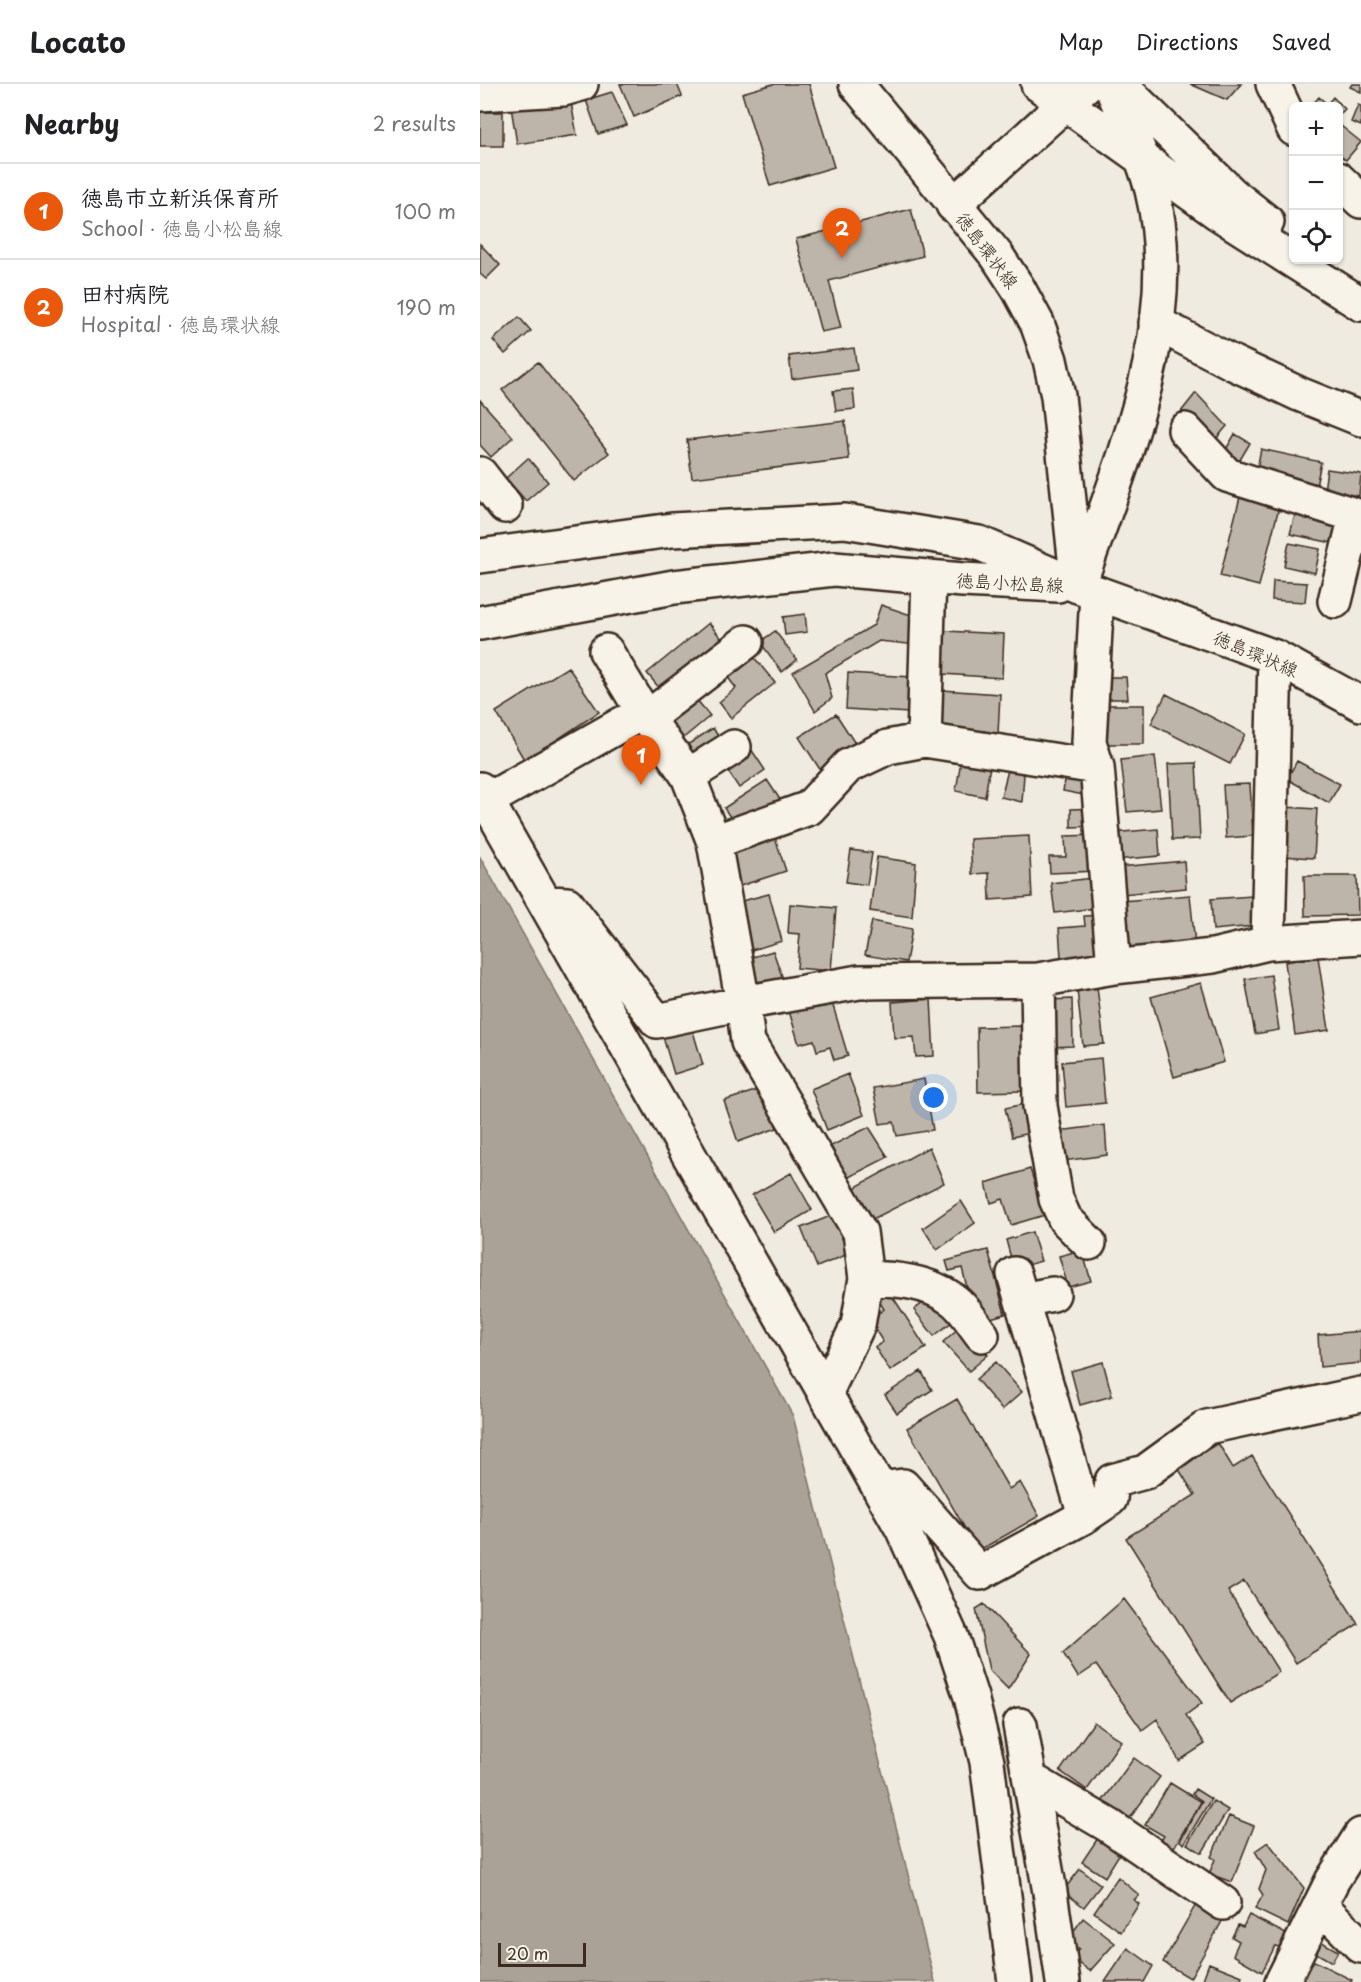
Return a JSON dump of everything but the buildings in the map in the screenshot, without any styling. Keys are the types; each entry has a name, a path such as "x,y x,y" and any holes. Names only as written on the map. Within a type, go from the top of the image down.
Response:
{"street":[{"path":"483,90 563,89 581,84"},
{"name":"徳島環状線","path":"856,84 997,256 1037,323 1050,360 1058,396 1087,589 1275,657 1361,704"},
{"path":"1038,84 1076,94 1143,160 1218,213 1361,304"},
{"path":"1110,84 1143,160 1152,191 1159,227 1161,263 1149,371 1087,589 1089,742 1097,767 1114,968"},
{"path":"1119,84 1233,195 1289,240"},
{"path":"1273,84 1289,120"},
{"path":"953,205 1076,94"},
{"path":"1320,264 1361,296"},
{"path":"1156,323 1280,385 1361,419"},
{"path":"1185,430 1227,475 1359,516 1335,601"},
{"path":"480,474 505,506"},
{"name":"徳島小松島線","path":"480,556 672,530 845,522 979,543 1087,589"},
{"name":"徳島小松島線","path":"480,623 674,587 834,568 1087,589"},
{"path":"924,740 929,577"},
{"path":"746,642 645,715 483,795 902,1528 951,1636 971,1697 987,1762 1015,1982"},
{"path":"606,651 645,715 688,776 714,842 748,1042 860,1232 866,1278 858,1325 825,1394"},
{"path":"1268,944 1275,657"},
{"path":"714,842 809,808 848,766 888,747 924,740 1097,767"},
{"path":"688,776 734,747"},
{"path":"543,902 567,904 657,1021 859,982 1038,980 1213,956 1268,944 1361,937"},
{"path":"1038,980 1040,1106 1056,1199 1065,1219 1089,1243"},
{"path":"866,1278 896,1279 930,1286 954,1300 982,1335"},
{"path":"1053,1294 1018,1287 1070,1427 1085,1516"},
{"path":"880,1490 903,1486 980,1573 1085,1516 1110,1499 1112,1481 1145,1472 1207,1427 1361,1394"},
{"path":"1020,1725 1050,1892 1063,1982"},
{"path":"1030,1779 1108,1825 1223,1903"},
{"path":"1282,1982 1338,1890 1361,1834"},
{"path":"1338,1890 1361,1946"}],"shaded area":[{"path":"480,857 793,1416 935,1982 480,1982"}],"place":[{"name":"田村病院","path":"842,258"},
{"name":"徳島市立新浜保育所","path":"641,785"}]}
